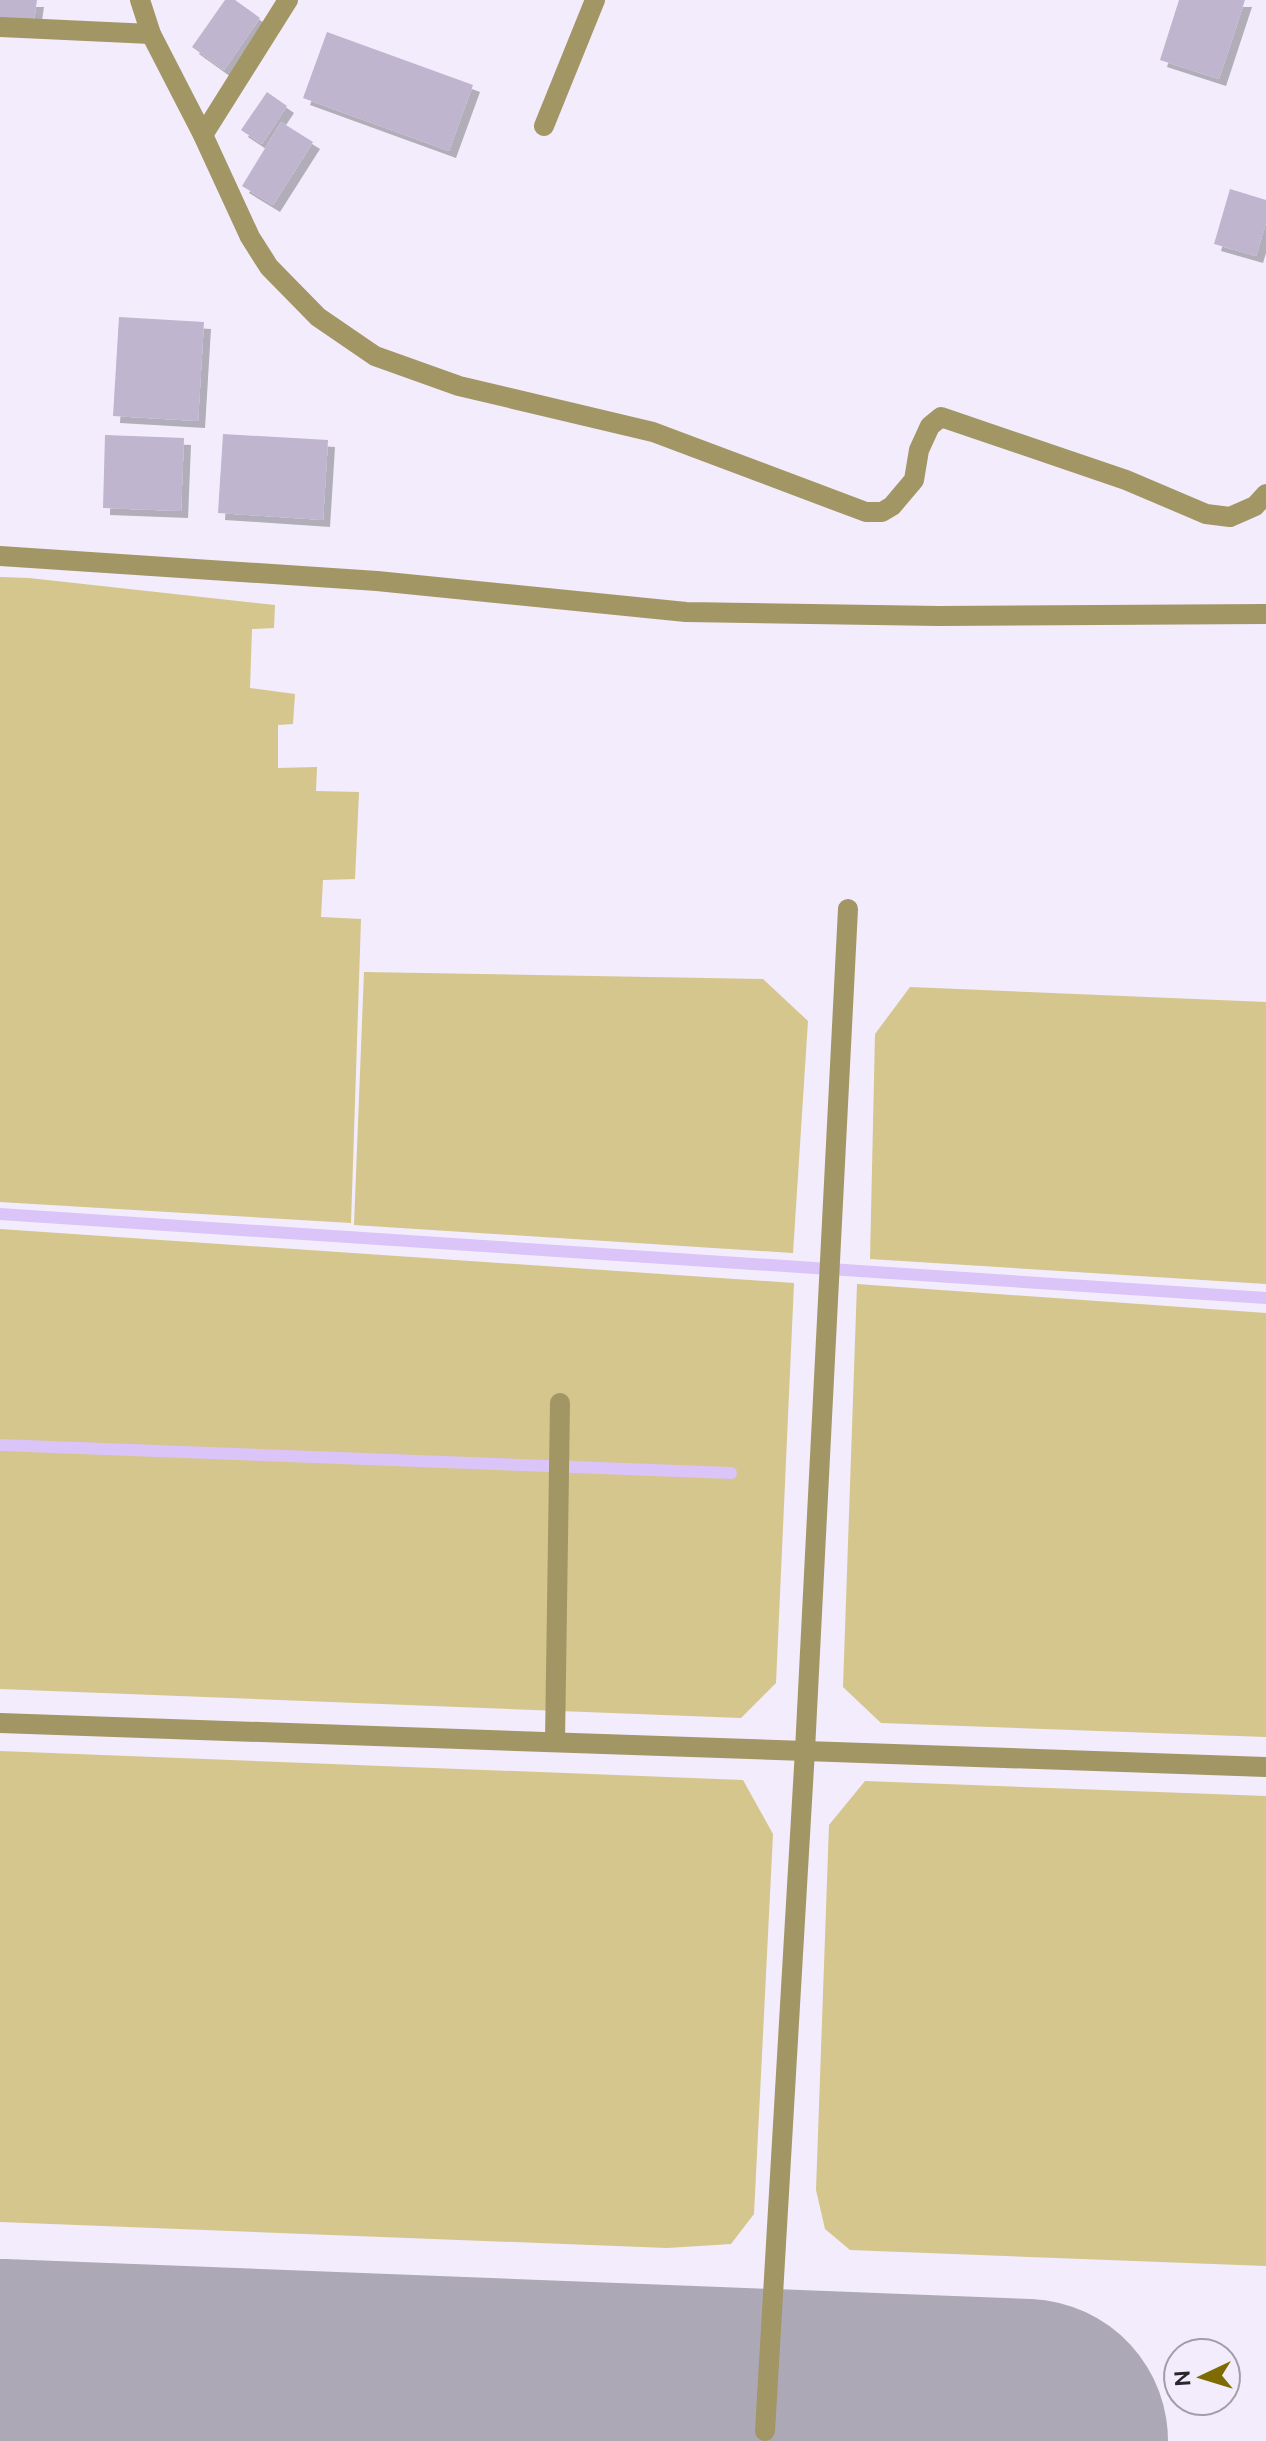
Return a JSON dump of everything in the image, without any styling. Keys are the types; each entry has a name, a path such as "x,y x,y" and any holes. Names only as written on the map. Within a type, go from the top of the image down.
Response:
{"street":[{"path":"140,0 151,34 203,135 250,237 269,267 318,317 375,356 459,386 653,432 866,512 882,512 892,506 914,480 924,438 930,426 941,417 1126,480 1206,514 1230,517 1255,506 1266,494"},
{"path":"203,135 288,0"},
{"path":"544,126 595,0"},
{"path":"0,27 151,34"},
{"path":"0,556 377,581 686,612 939,616 1266,614"},
{"path":"765,2431 805,1750 848,909"},
{"path":"555,1742 560,1403"},
{"path":"0,1723 1266,1767"}],"shaded area":[{"path":"0,577 275,605 274,628 252,629 250,688 295,694 293,724 278,725 278,768 317,767 316,791 359,792 355,879 323,880 321,917 361,919 351,1223 0,1202"},
{"path":"364,972 763,979 808,1021 793,1253 354,1225"},
{"path":"910,987 1266,1002 1266,1284 870,1259 875,1034"},
{"path":"0,1229 794,1283 776,1683 741,1718 0,1689"},
{"path":"857,1284 1266,1313 1266,1737 881,1723 843,1687"},
{"path":"0,1751 743,1780 773,1834 754,2214 731,2244 667,2248 0,2222"},
{"path":"865,1781 1266,1796 1266,2266 850,2250 825,2229 816,2190 829,1825"}],"building":[{"path":"0,0 37,0 33,27 0,22"},
{"path":"225,0 235,0 260,18 224,70 192,47"},
{"path":"1179,0 1245,0 1219,79 1160,60"},
{"path":"327,32 473,85 449,151 303,98"},
{"path":"267,92 287,106 262,144 241,130"},
{"path":"281,122 313,142 273,205 242,186"},
{"path":"1230,189 1266,200 1266,223 1256,256 1214,244"},
{"path":"119,317 204,322 198,421 113,416"},
{"path":"223,434 328,440 323,520 218,513"},
{"path":"105,435 184,438 181,511 103,508"}],"waterway":[{"path":"0,1214 1266,1298"},
{"path":"0,1445 731,1473"}],"runway":[{"path":"0,2401 1026,2441"}]}
